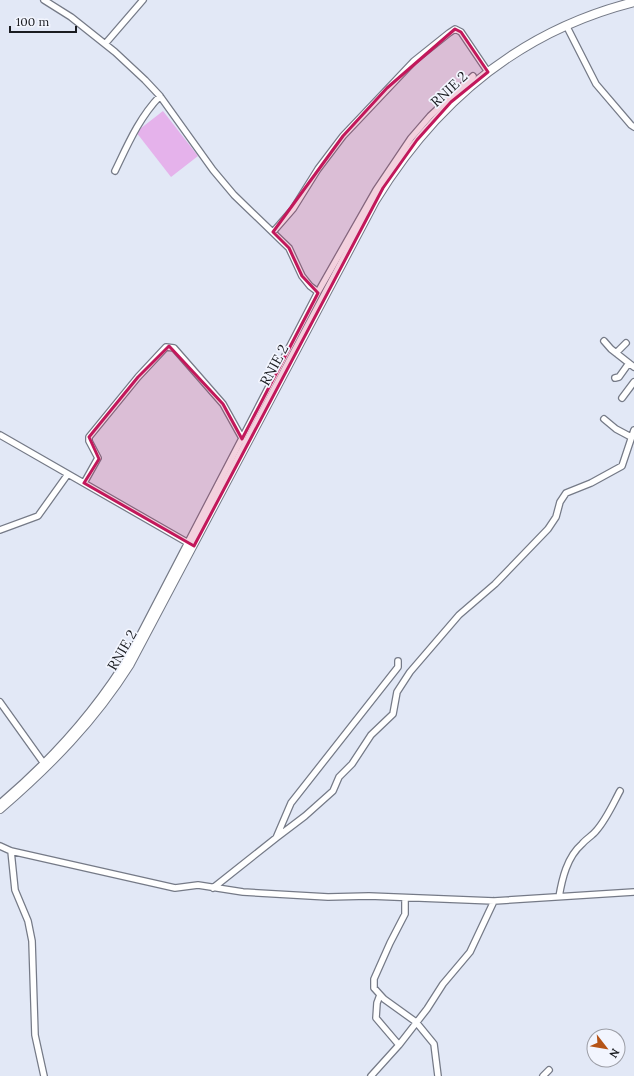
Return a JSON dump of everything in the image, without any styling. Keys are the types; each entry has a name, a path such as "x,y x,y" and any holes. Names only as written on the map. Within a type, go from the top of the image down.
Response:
{"highway":[{"name":"RNIE 2","path":"0,809 81,731 117,684 133,658 244,442 375,201 392,174 417,140 451,102 488,72 525,47 566,25 595,13 634,2"}],"street":[{"path":"105,44 143,0"},
{"path":"49,1 105,44 138,73 160,96 212,170 234,195 289,248 302,276 310,286 318,292"},
{"path":"566,25 596,84 630,125 634,127"},
{"path":"273,232 293,209 318,169 343,136 414,61 449,33 455,29 461,32 488,72"},
{"path":"244,442 318,292 376,190 401,151 430,116 472,76"},
{"path":"115,171 134,130 149,107 160,96"},
{"path":"604,341 616,353 634,367"},
{"path":"616,353 626,343"},
{"path":"84,483 98,458 89,441 89,437 138,377 166,347 169,346 174,348 223,404 244,442"},
{"path":"615,378 619,377 629,363"},
{"path":"622,398 634,382"},
{"path":"604,418 616,429 631,437"},
{"path":"213,888 305,816 333,791 339,777 352,764 371,735 393,714 397,692 410,672 459,615 495,584 548,529 556,517 560,502 566,493 591,483 622,466 634,430"},
{"path":"0,435 191,544"},
{"path":"0,530 38,516 68,474"},
{"path":"276,838 292,803 398,667 398,661"},
{"path":"0,702 45,765 0,803"},
{"path":"559,897 562,876 565,869 581,844 596,832 620,790"},
{"path":"0,846 11,851 175,888 198,885 243,892 328,897 369,896 494,901 634,892"},
{"path":"11,851 15,890 28,921 32,941 35,1035 44,1076"},
{"path":"405,898 406,914 390,943 374,978 374,988 380,995 416,1022 434,1044 438,1076"},
{"path":"371,1076 399,1045 427,1009 443,984 470,952 494,901"},
{"path":"380,995 377,1003 376,1018 399,1045"},
{"path":"543,1076 549,1070"}],"highlighted area":[{"path":"455,29 461,32 488,72 451,102 417,140 383,188 194,546 84,483 99,459 89,437 138,377 169,346 223,404 242,439 318,293 302,276 289,248 273,232 343,136 387,88 449,33"}],"shaded area":[{"path":"163,111 198,156 171,177 136,132"}]}
